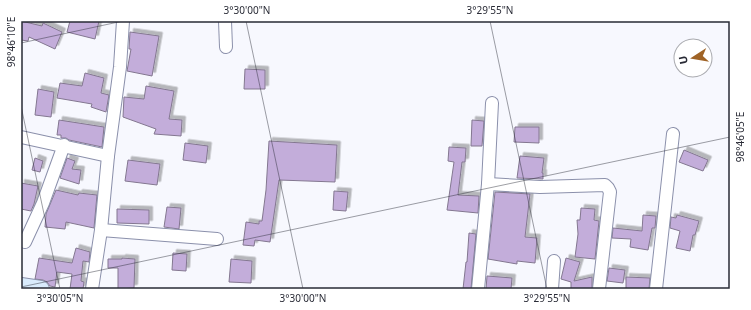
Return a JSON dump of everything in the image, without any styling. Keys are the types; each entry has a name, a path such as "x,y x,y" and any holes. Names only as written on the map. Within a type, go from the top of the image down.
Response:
{"street":[{"path":"92,289 101,230 108,156 120,66 123,21"},
{"path":"225,21 226,47"},
{"path":"478,289 488,184 492,103"},
{"path":"656,289 673,134"},
{"path":"21,137 64,145 108,156"},
{"path":"25,242 43,203 64,145"},
{"path":"488,184 540,187 605,185 610,192 610,198 598,289"},
{"path":"101,230 217,239"},
{"path":"552,289 554,261"}],"building":[{"path":"21,21 42,26 43,23 62,32 55,49 29,37 28,41 21,40"},
{"path":"70,21 99,21 95,39 67,32"},
{"path":"130,32 159,36 152,76 127,71 131,49 129,49"},
{"path":"245,69 265,70 265,89 244,89"},
{"path":"85,73 104,78 101,93 109,95 106,112 91,107 92,104 57,98 60,83 82,86"},
{"path":"146,86 174,91 169,119 182,120 181,136 154,134 156,129 123,117 124,97 144,99"},
{"path":"38,89 54,92 51,117 35,115"},
{"path":"59,120 104,127 102,147 61,138 61,135 57,135"},
{"path":"472,120 484,121 482,146 471,146"},
{"path":"515,127 539,127 539,143 514,142"},
{"path":"269,141 337,145 335,182 279,180 270,242 255,240 254,246 243,245 246,222 259,224 259,221 262,221 266,190"},
{"path":"185,143 208,146 206,163 183,160"},
{"path":"449,147 466,148 465,162 462,162 458,195 479,196 478,213 447,210 454,162 448,161"},
{"path":"684,150 708,160 703,171 679,162"},
{"path":"520,156 544,158 542,173 543,179 517,178"},
{"path":"35,158 43,161 40,172 32,170"},
{"path":"67,158 75,161 72,169 81,170 79,184 60,178"},
{"path":"128,160 160,164 157,185 125,181"},
{"path":"21,183 38,186 31,211 21,209"},
{"path":"56,190 78,195 79,193 97,195 94,228 66,222 65,229 45,227 46,214"},
{"path":"334,191 348,192 346,211 333,210"},
{"path":"495,192 530,194 525,237 537,238 535,263 517,261 517,264 488,259"},
{"path":"167,207 181,208 179,229 164,227"},
{"path":"581,208 595,209 594,220 599,221 595,259 575,257 578,234 577,220 580,220"},
{"path":"117,209 149,210 149,224 117,223"},
{"path":"643,215 656,216 655,228 652,228 648,250 630,247 631,239 612,238 613,228 642,231"},
{"path":"677,215 699,221 695,235 693,235 690,251 676,248 680,231 670,228 671,217 676,218"},
{"path":"469,233 476,234 471,289 463,289 467,262"},
{"path":"76,248 90,252 89,262 83,261 81,281 84,282 83,289 70,289 72,274 57,272 55,287 50,286 43,280 35,279 39,258 72,263"},
{"path":"173,253 187,254 186,271 172,270"},
{"path":"566,258 580,262 574,281 592,277 592,289 571,289 571,282 561,279"},
{"path":"108,259 135,259 134,288 118,289 118,268 108,268"},
{"path":"231,259 252,261 251,283 229,282"},
{"path":"609,268 625,270 623,283 607,281"},
{"path":"487,276 512,278 511,289 486,289"},
{"path":"626,277 650,278 649,289 626,289"}]}
